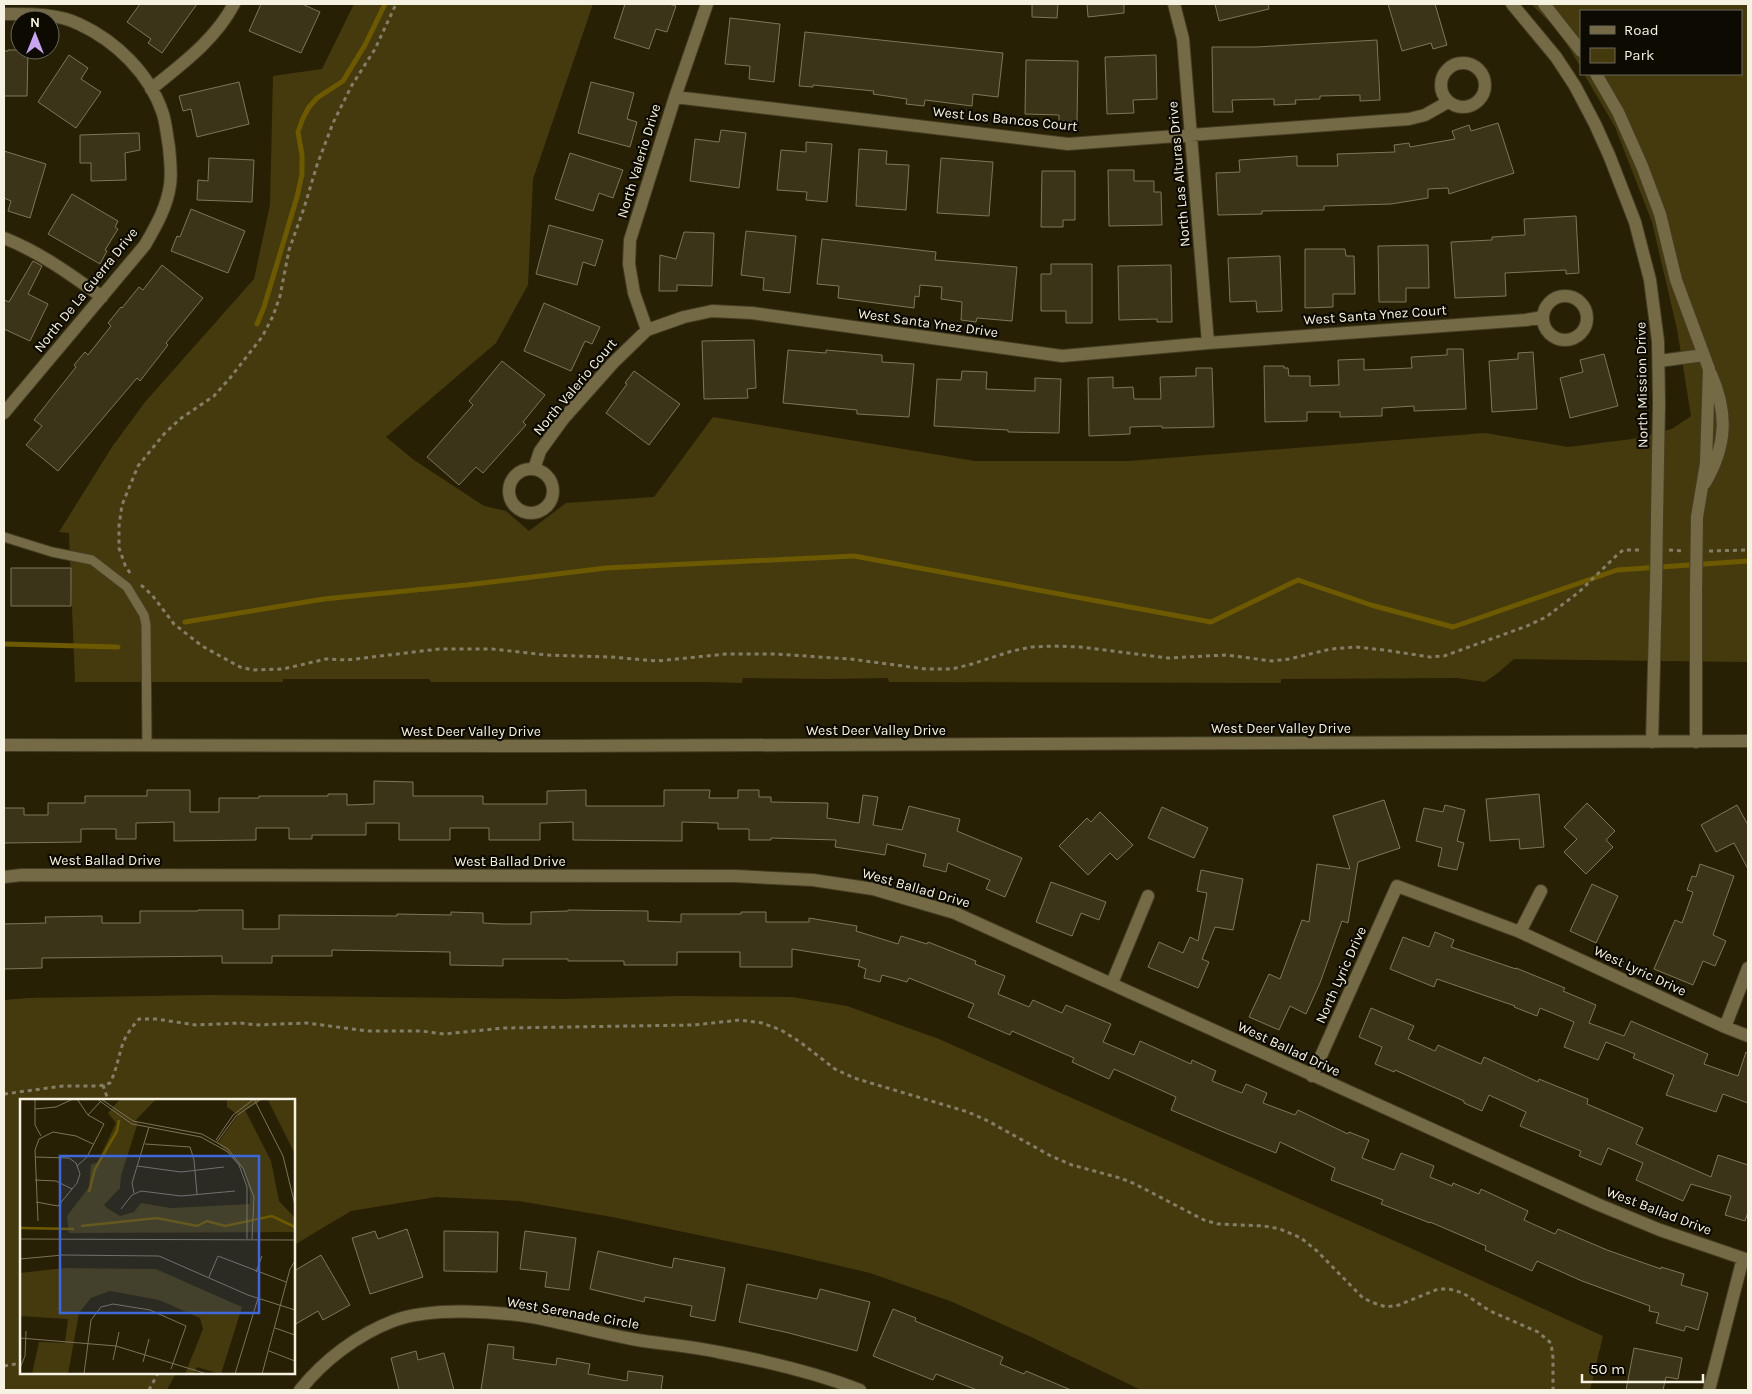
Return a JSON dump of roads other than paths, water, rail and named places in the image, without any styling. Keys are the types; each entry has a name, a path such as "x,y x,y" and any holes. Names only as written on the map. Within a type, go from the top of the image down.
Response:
{"street":[{"path":"151,89 196,52 214,33 234,4"},
{"name":"North Valerio Drive","path":"647,330 634,293 629,264 630,240 675,97 707,4"},
{"name":"North Las Alturas Drive","path":"1174,4 1183,40 1208,342"},
{"name":"North Mission Drive","path":"1512,4 1545,42 1575,86 1595,124 1622,185 1635,222 1650,280 1659,361 1652,742"},
{"path":"1544,4 1580,50"},
{"name":"North De La Guerra Drive","path":"4,14 52,16 78,24 120,50 139,70 163,113 170,162 170,185 158,223 145,245 4,413"},
{"path":"1597,75 1618,112 1642,166 1660,214 1679,288 1709,369 1706,463 1697,517 1696,742"},
{"name":"West Los Bancos Court","path":"675,97 1068,144 1408,119 1425,115 1448,102"},
{"path":"4,238 37,253 102,297"},
{"name":"West Santa Ynez Drive","path":"647,330 684,317 712,311 752,313 1062,356 1208,342"},
{"name":"West Santa Ynez Court","path":"1208,342 1526,320 1543,317"},
{"name":"North Valerio Court","path":"534,469 540,451 564,418 613,363 647,330"},
{"path":"1659,361 1704,356"},
{"name":"West Deer Valley Drive","path":"4,745 584,746 1748,741"},
{"name":"West Ballad Drive","path":"4,877 22,875 734,876 814,880 872,888 955,912 1596,1204 1660,1230 1746,1259"},
{"name":"West Lyric Drive","path":"1397,886 1520,932 1748,1036"},
{"name":"North Lyric Drive","path":"1312,1076 1397,886"},
{"path":"1520,932 1541,891"},
{"path":"1112,983 1148,896"},
{"path":"1726,1027 1748,968"},
{"path":"1709,1390 1746,1259"},
{"name":"West Serenade Circle","path":"300,1390 331,1358 363,1335 395,1320 426,1314 464,1311 532,1317 632,1339 717,1352 793,1368 860,1390"}],"lane":[{"path":"4,537 52,552 92,560 127,587 144,615 146,625 147,745"}],"waterway":[{"path":"257,324 264,307 297,197 302,174 302,155 298,132 303,118 317,98 343,81 365,45 385,4"},
{"path":"185,622 324,599 466,585 606,568 854,556 1211,622 1298,580 1371,605 1453,627 1617,570 1748,561"},
{"path":"4,644 118,647"}]}
